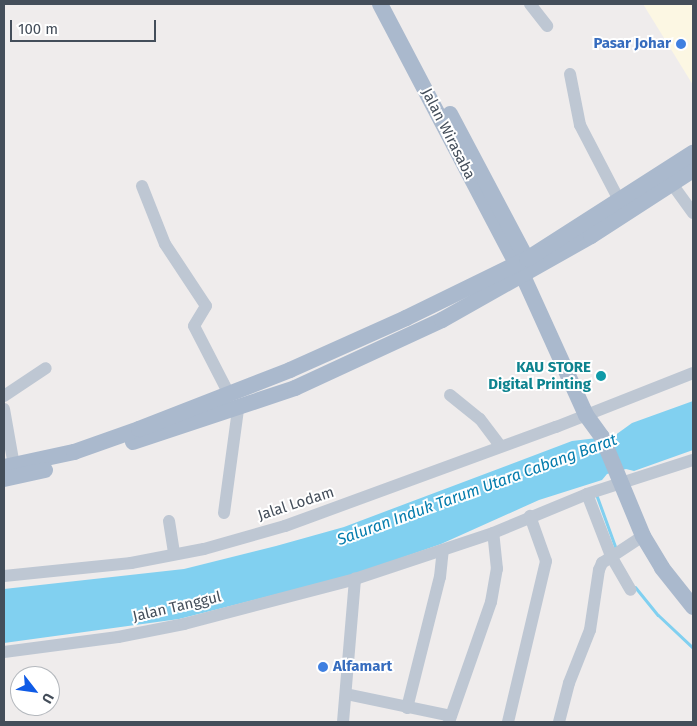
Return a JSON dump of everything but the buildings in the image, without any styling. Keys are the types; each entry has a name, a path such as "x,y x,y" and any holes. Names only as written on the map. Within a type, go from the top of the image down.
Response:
{"main road":[{"name":"Jalan Wirasaba","path":"380,4 525,267"},
{"name":"Jalan Wirasaba","path":"390,4 525,267"},
{"path":"4,479 78,462 238,410 295,388 442,320 525,267 619,200 693,153"},
{"path":"9,466 74,452 229,394 398,322 525,267 672,184 693,170"},
{"path":"525,267 600,434 643,536 662,568 693,607"}],"street":[{"path":"530,4 547,26"},
{"path":"570,74 580,125 619,200"},
{"path":"672,184 693,212"},
{"path":"142,186 165,244 206,306 194,326 229,394"},
{"path":"4,396 46,368"},
{"name":"Jalal Lodam","path":"4,576 131,563 285,526 693,373"},
{"path":"450,395 480,419 500,446"},
{"path":"4,409 9,466"},
{"path":"224,513 238,410"},
{"name":"Jalan Tanggul","path":"4,652 118,637 184,624 356,579 493,533 530,516 619,482 693,460"},
{"path":"591,493 631,590"},
{"path":"508,722 546,561 530,516"},
{"path":"169,521 174,554"},
{"path":"346,694 450,719 491,602 497,569 493,533"},
{"path":"559,722 569,683 590,630 599,570 615,554 643,536"},
{"path":"407,708 440,577 443,550"},
{"path":"342,722 356,579"}],"shaded area":[{"name":"Pasar Johar","path":"643,4 693,4 693,85"}],"water":[{"name":"Saluran Induk Tarum Utara Cabang Barat","path":"693,401 693,450 634,471 626,469 607,474 602,480 539,500 441,544 353,575 179,619 4,643 4,589 184,569 276,546 344,527 572,441 614,436 632,423"}],"waterway":[{"path":"596,494 616,549"},
{"path":"635,587 658,615 693,648"}],"place":[{"name":"Pasar Johar","path":"681,44"},
{"name":"KAU STORE Digital Printing","path":"601,376"},
{"name":"Alfamart","path":"323,667"}]}
